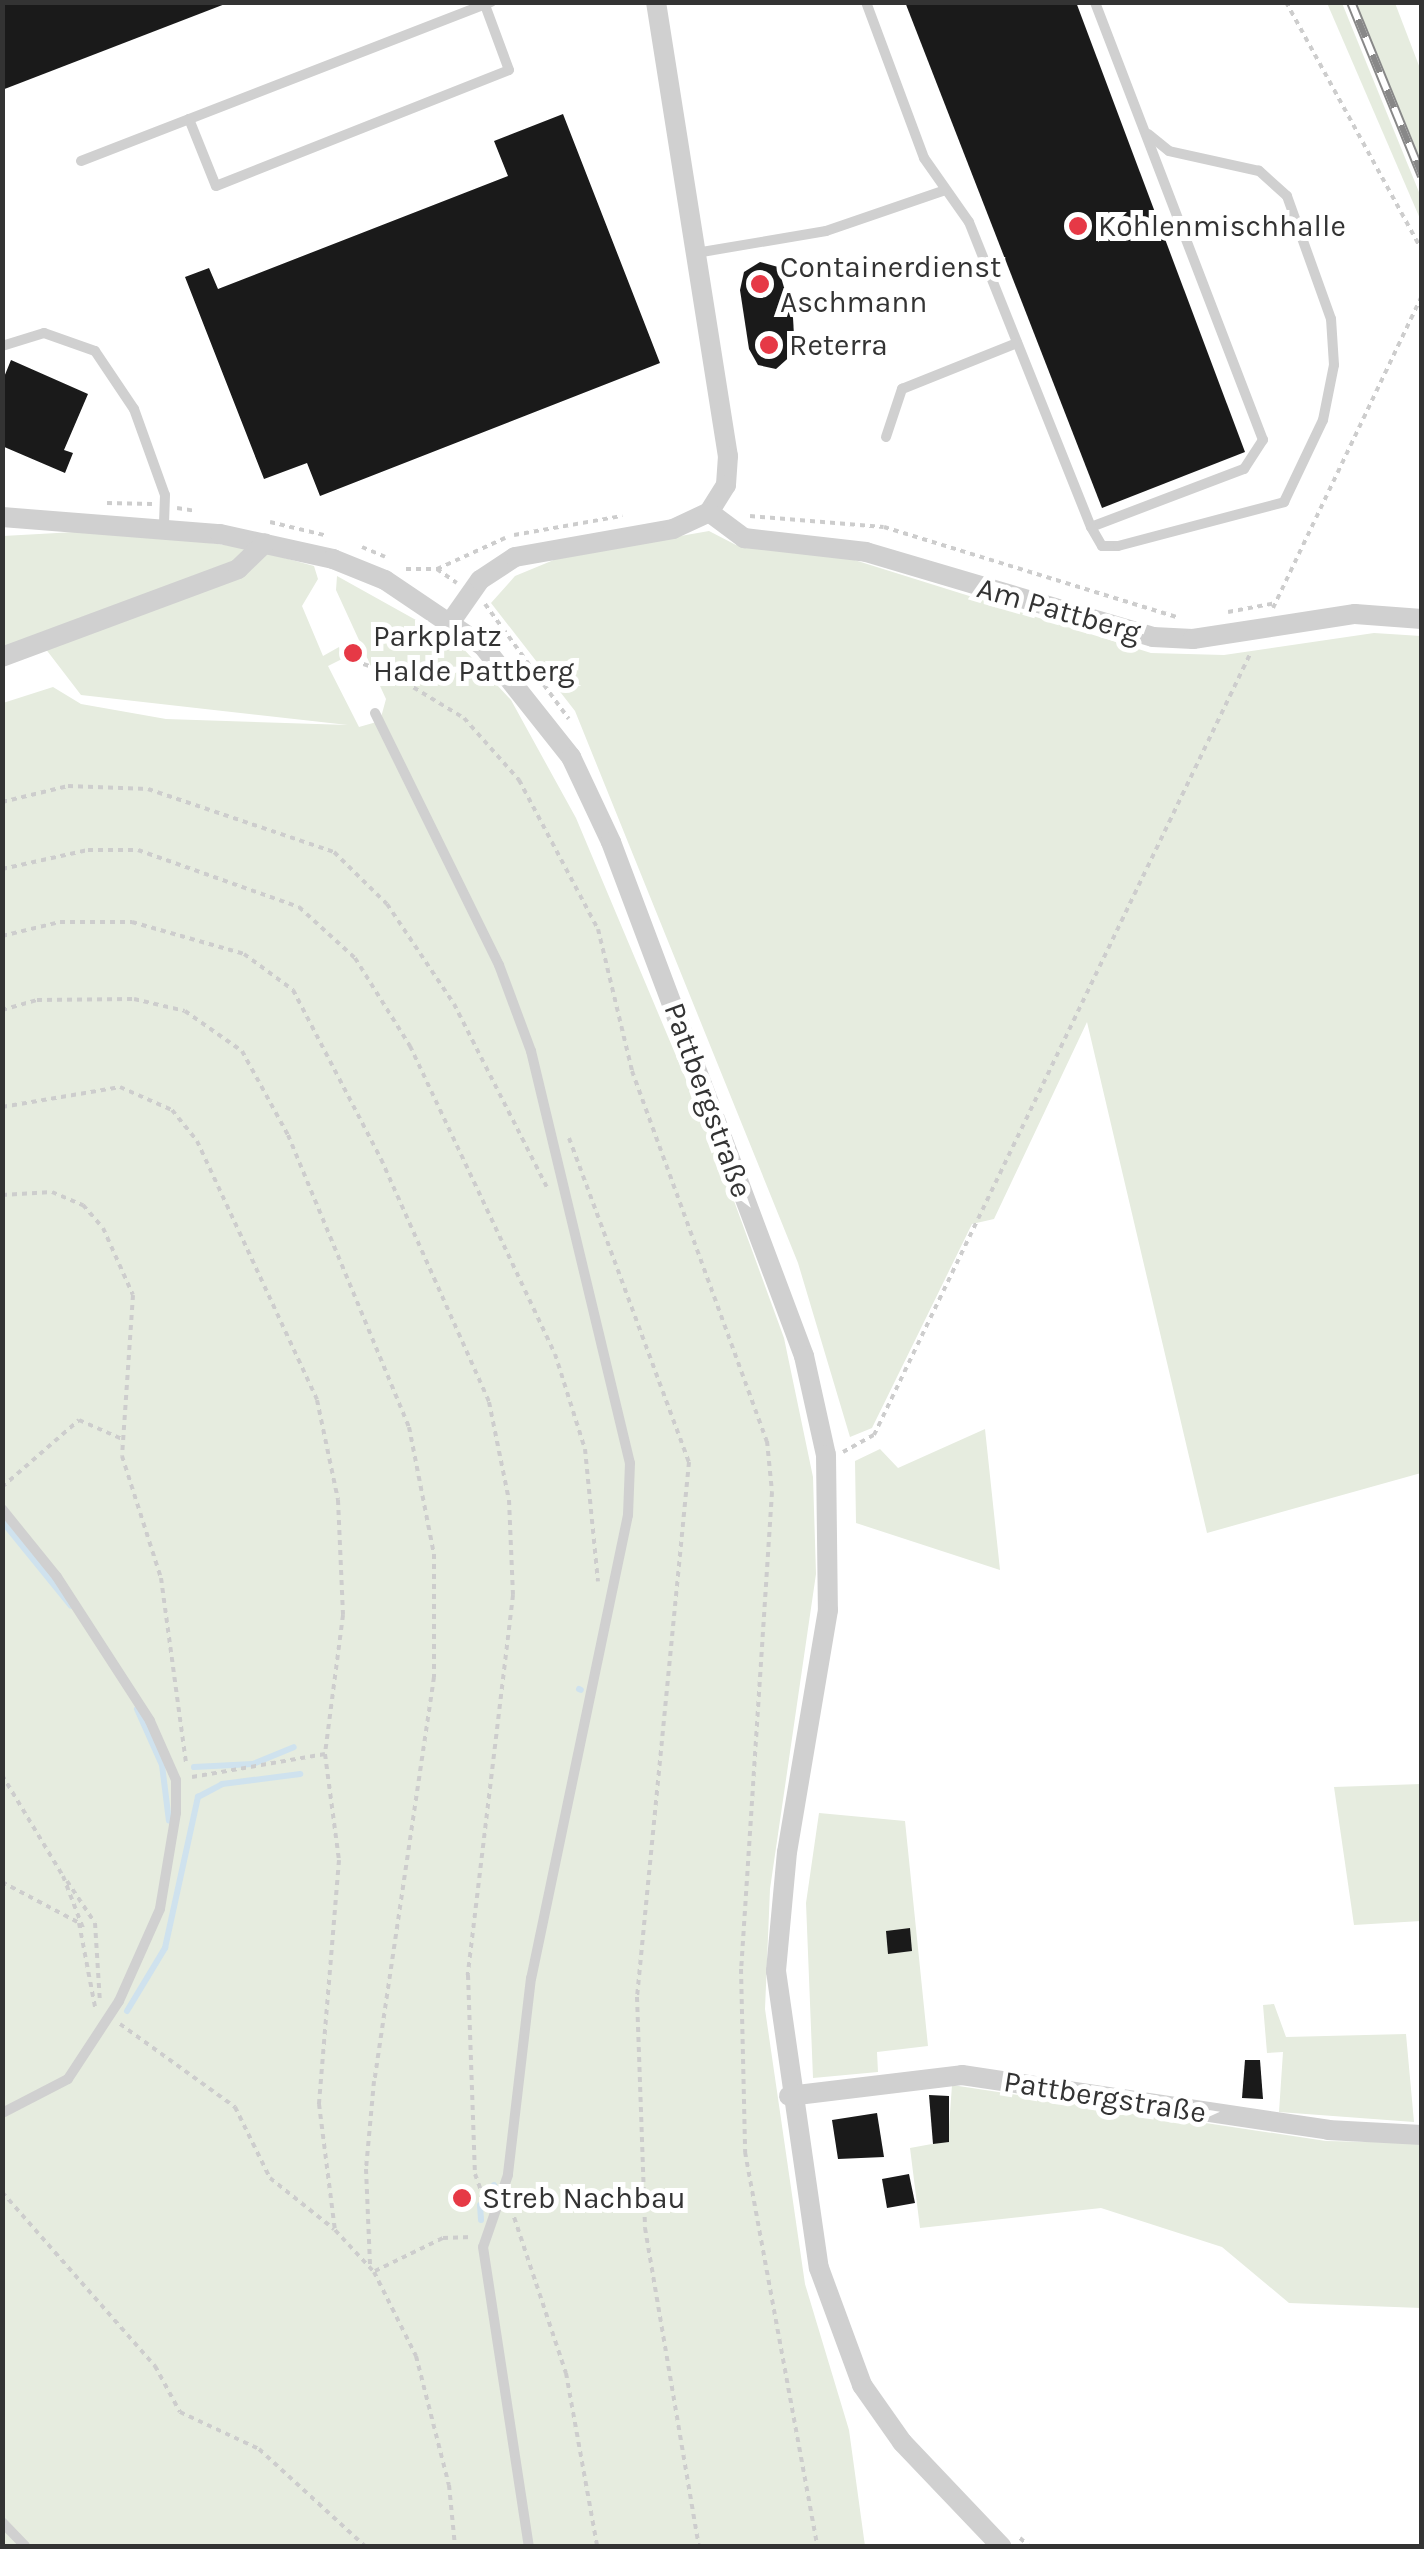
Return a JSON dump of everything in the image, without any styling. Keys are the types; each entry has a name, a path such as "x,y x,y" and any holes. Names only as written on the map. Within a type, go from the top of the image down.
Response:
{"street":[{"path":"452,620 470,592 526,553 673,529 712,509 728,456 656,2"},
{"name":"Am Pattberg","path":"712,509 744,538 866,552 1136,634 1192,639 1355,614 1422,619"},
{"name":"Pattbergstraße","path":"2,517 164,526 265,543 368,573 452,620 526,691 571,757 611,842 804,1356 836,1454 828,1610 778,1923 788,2096 819,2268 862,2385 902,2442 1006,2538"},
{"path":"2,657 238,569 265,543"},
{"name":"Pattbergstraße","path":"788,2096 962,2075 1328,2130 1422,2135"}],"lane":[{"path":"866,2 943,190 968,222 1102,546 1118,546 1284,502 1324,420 1334,366 1331,319 1287,196 1259,171 1169,151 1144,130"},
{"path":"1091,527 1244,468 1262,452 1261,432 1094,2"},
{"path":"81,161 189,119 488,4 509,70 216,186 189,119"},
{"path":"696,253 826,232 943,190"},
{"path":"2,346 44,333 94,351 134,409 164,494 164,526"},
{"path":"886,436 902,389 1017,343"},
{"path":"375,713 499,964 547,1105 630,1463 604,1625 531,1978 508,2176 487,2236 484,2268 528,2546"},
{"path":"2,1509 112,1655 176,1780 160,1910 108,2018 68,2079 2,2113"},
{"path":"2,2522 24,2546"}],"path":[{"path":"1286,2 1422,250"},
{"path":"1211,618 1276,603 1422,296"},
{"path":"712,509 884,527 1185,620"},
{"path":"437,568 500,618 504,639 573,727"},
{"path":"836,1454 874,1435 1261,629"},
{"path":"354,661 388,672 464,718 528,796 598,929 632,1071 767,1440 772,1492 741,1968 745,2152 817,2546"},
{"path":"2,802 68,786 148,789 334,852 410,936 500,1090 536,1176 569,1198"},
{"path":"2,869 88,850 138,850 299,907 356,958 410,1046 555,1354 585,1449 604,1625"},
{"path":"2,936 60,922 132,922 244,954 293,990 380,1158 489,1402 513,1546 507,1673 468,1975 475,2174 492,2217"},
{"path":"2,1010 37,1000 134,999 185,1011 242,1051 288,1135 409,1427 434,1554 434,1677 374,2081 366,2169 370,2265"},
{"path":"2,1107 95,1088 140,1090 172,1110 196,1142 321,1416 338,1500 343,1614 326,1754 339,1860 319,2104 335,2230"},
{"path":"547,1105 584,1168 689,1462 637,1997 645,2228 699,2546"},
{"path":"2,1195 52,1192 82,1205 104,1228 133,1295 124,1439 169,1628 187,1762 176,1780"},
{"path":"2,1487 79,1420 124,1439"},
{"path":"842,1435 836,1454 846,1471"},
{"path":"176,1780 326,1754"},
{"path":"2,1775 95,1922 99,1995 108,2018 130,2038 235,2108 270,2178 292,2204 335,2230 370,2265 416,2356 455,2546"},
{"path":"63,1876 84,1932 94,1989 95,2036"},
{"path":"2,1882 65,1910 84,1932"},
{"path":"94,1989 99,1995"},
{"path":"2,2192 155,2366 180,2412 259,2449 365,2546"},
{"path":"510,2206 566,2373 597,2546"},
{"path":"374,2272 443,2238 487,2236"},
{"path":"1006,2538 1029,2546"}],"shaded area":[{"path":"1327,3 1342,3 1421,197 1421,221"},
{"path":"1355,3 1395,3 1421,71 1421,164"},
{"path":"111,530 248,548 314,566 318,579 302,606 323,656 339,647 342,659 328,666 359,727 380,721 386,699 336,590 337,576 459,644 511,700 576,818 714,1146 784,1338 813,1477 816,1574 770,1889 765,2009 805,2284 849,2430 865,2546 3,2546 3,703 53,687 81,704 166,719 348,725 81,695 35,635 3,647 3,536"},
{"path":"709,531 736,545 848,558 1151,653 1224,655 1374,633 1421,636 1421,1473 1207,1533 1087,1022 994,1219 972,1224 872,1428 850,1437 798,1263 575,711 491,603 515,576 561,557"},
{"path":"985,1429 1000,1570 856,1523 855,1461 880,1449 898,1468"},
{"path":"1421,1784 1421,1921 1354,1925 1334,1787"},
{"path":"819,1813 905,1821 928,2046 877,2052 878,2072 813,2078 806,1903"},
{"path":"1274,2004 1286,2037 1406,2034 1414,2122 1279,2112 1283,2052 1267,2053 1263,2005"},
{"path":"952,2085 1326,2141 1421,2143 1421,2308 1289,2303 1222,2247 1101,2208 920,2228 910,2148 948,2141"}],"building":[{"path":"2,2 225,2 225,4 2,90"},
{"name":"Kohlenmischhalle","path":"905,2 1076,2 1245,452 1102,508"},
{"path":"563,114 660,363 320,496 307,463 264,479 185,277 209,268 218,289 508,176 494,141"},
{"path":"760,262 778,267 793,318 795,352 776,369 758,365 749,349 740,290 744,272"},
{"path":"11,360 88,394 64,450 73,453 65,473 2,446 2,382"},
{"path":"910,1928 912,1951 888,1954 886,1931"},
{"path":"1245,2060 1260,2060 1263,2099 1242,2098"},
{"path":"929,2095 949,2096 949,2142 933,2144"},
{"path":"877,2113 884,2157 838,2159 832,2120"},
{"path":"909,2174 915,2203 887,2208 882,2179"}],"waterway":[{"path":"2,1521 71,1606"},
{"path":"137,1709 162,1765 169,1821"},
{"path":"194,1767 253,1764 294,1747"},
{"path":"127,2011 165,1948 198,1797 222,1784 300,1774"},
{"path":"480,2205 481,2220"}],"railway":[{"path":"1351,2 1422,176"}],"place":[{"name":"Kohlenmischhalle","path":"1078,226"},
{"name":"Containerdienst Aschmann","path":"760,284"},
{"name":"Reterra","path":"769,345"},
{"name":"Parkplatz Halde Pattberg","path":"353,653"},
{"name":"Streb Nachbau","path":"462,2198"}]}
